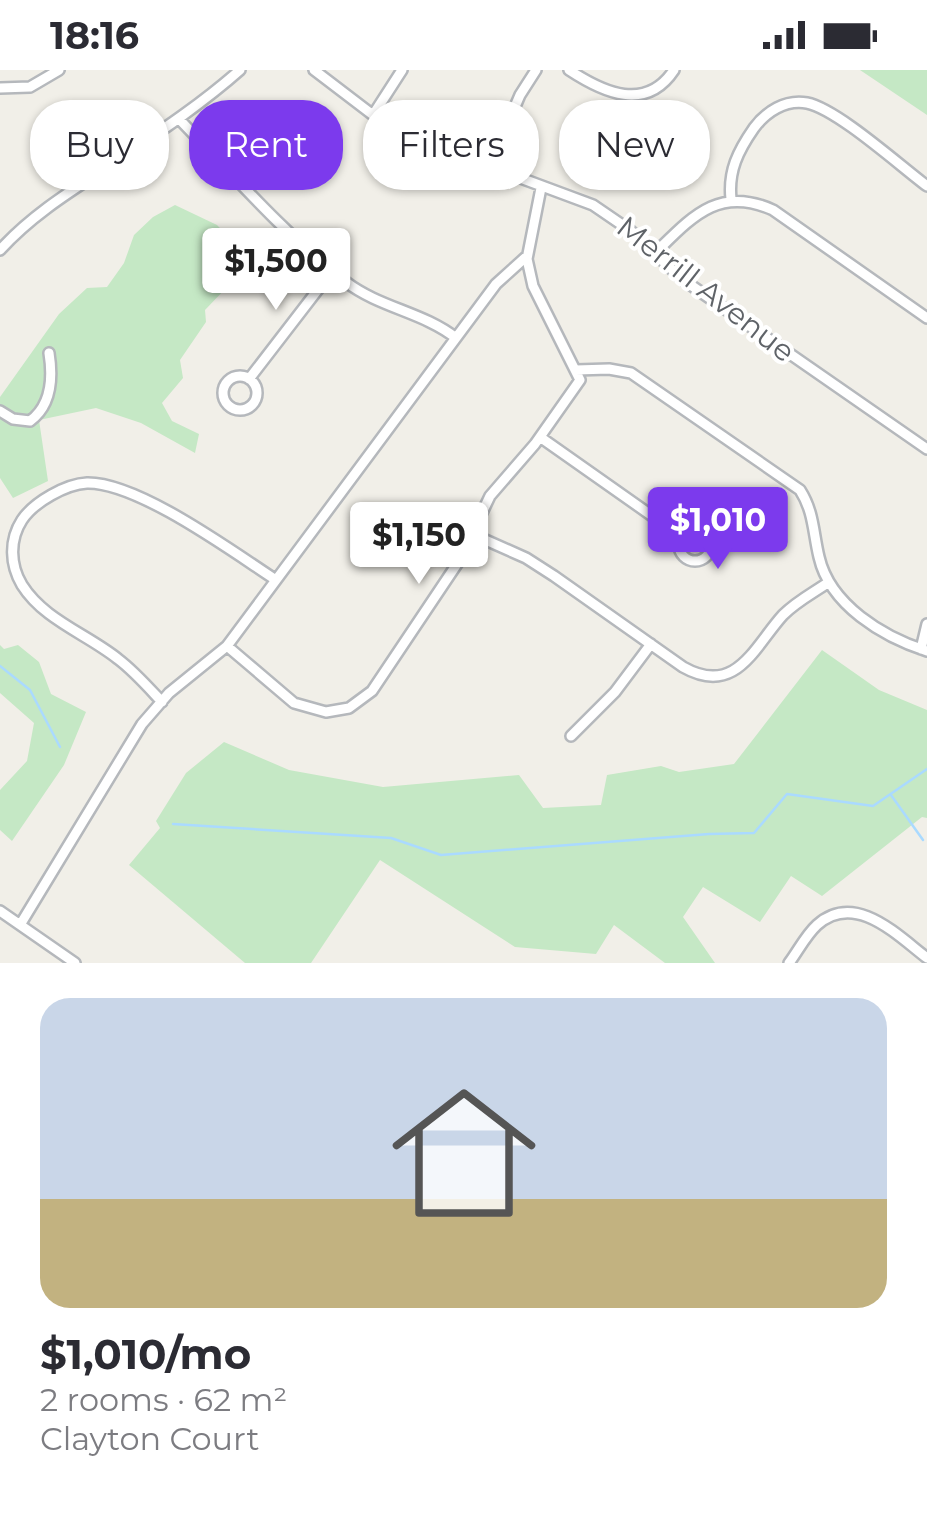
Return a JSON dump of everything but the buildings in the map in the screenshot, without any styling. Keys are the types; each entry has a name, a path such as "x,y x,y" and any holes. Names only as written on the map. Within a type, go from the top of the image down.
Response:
{"street":[{"path":"0,88 30,87 59,70"},
{"path":"0,242 179,119 240,70"},
{"name":"Merrill Avenue","path":"314,70 363,107"},
{"path":"383,100 402,70"},
{"path":"517,100 536,70"},
{"path":"570,70 599,89 623,96 648,94 667,81 674,70"},
{"path":"731,199 731,170 738,152 763,118 780,106 796,102 825,110 927,186"},
{"path":"179,119 290,234 333,270 388,306 435,321 456,338"},
{"path":"228,646 294,703 326,712 349,708 372,691 459,561 490,496 540,437 580,380 534,286 528,256 541,188"},
{"name":"Merrill Avenue","path":"541,188 593,205 622,224 682,279 927,448"},
{"path":"654,254 693,217 731,199 773,210 927,318"},
{"path":"0,250 18,230"},
{"path":"20,925 142,724 197,668 228,646 496,284 528,256"},
{"path":"249,378 333,270"},
{"path":"0,411 13,419 30,421 42,412 52,377 49,353"},
{"path":"576,370 609,368 631,372 800,490 812,514 818,555 829,582 848,605 885,634 924,650 927,624"},
{"path":"540,437 682,538"},
{"path":"162,702 120,660 42,609 24,588 12,561 14,538 23,518 59,492 85,483 107,486 187,523 276,580"},
{"path":"472,534 526,558 692,672 712,676 732,672 748,660 794,605 829,582"},
{"path":"571,736 628,676 650,644"},
{"path":"0,911 74,963"},
{"path":"788,963 816,926 830,916 853,912 874,918 927,958"}],"green space":[{"path":"860,70 927,70 927,115"},
{"path":"175,205 217,225 252,261 205,310 206,322 180,360 183,378 162,403 172,421 199,434 195,453 141,423 96,408 39,420 48,481 13,498 0,478 0,397 59,314 87,288 107,287 124,263 134,235 153,217"},
{"path":"0,645 4,649 18,645 39,662 51,694 86,712 64,765 12,841 0,830 0,790 27,761 34,723 0,693"},
{"path":"822,650 879,690 927,710 927,818 922,817 822,896 791,876 760,922 703,887 683,917 715,963 665,963 614,925 596,954 515,947 380,860 311,963 245,963 129,865 160,828 156,821 186,773 224,742 289,770 383,787 519,775 543,808 601,805 607,775 661,766 679,772 734,764"}],"waterway":[{"path":"0,666 30,690 60,747"},
{"path":"173,824 391,838 441,855 754,833 787,794 873,806 927,769"},
{"path":"891,795 923,840"}]}
